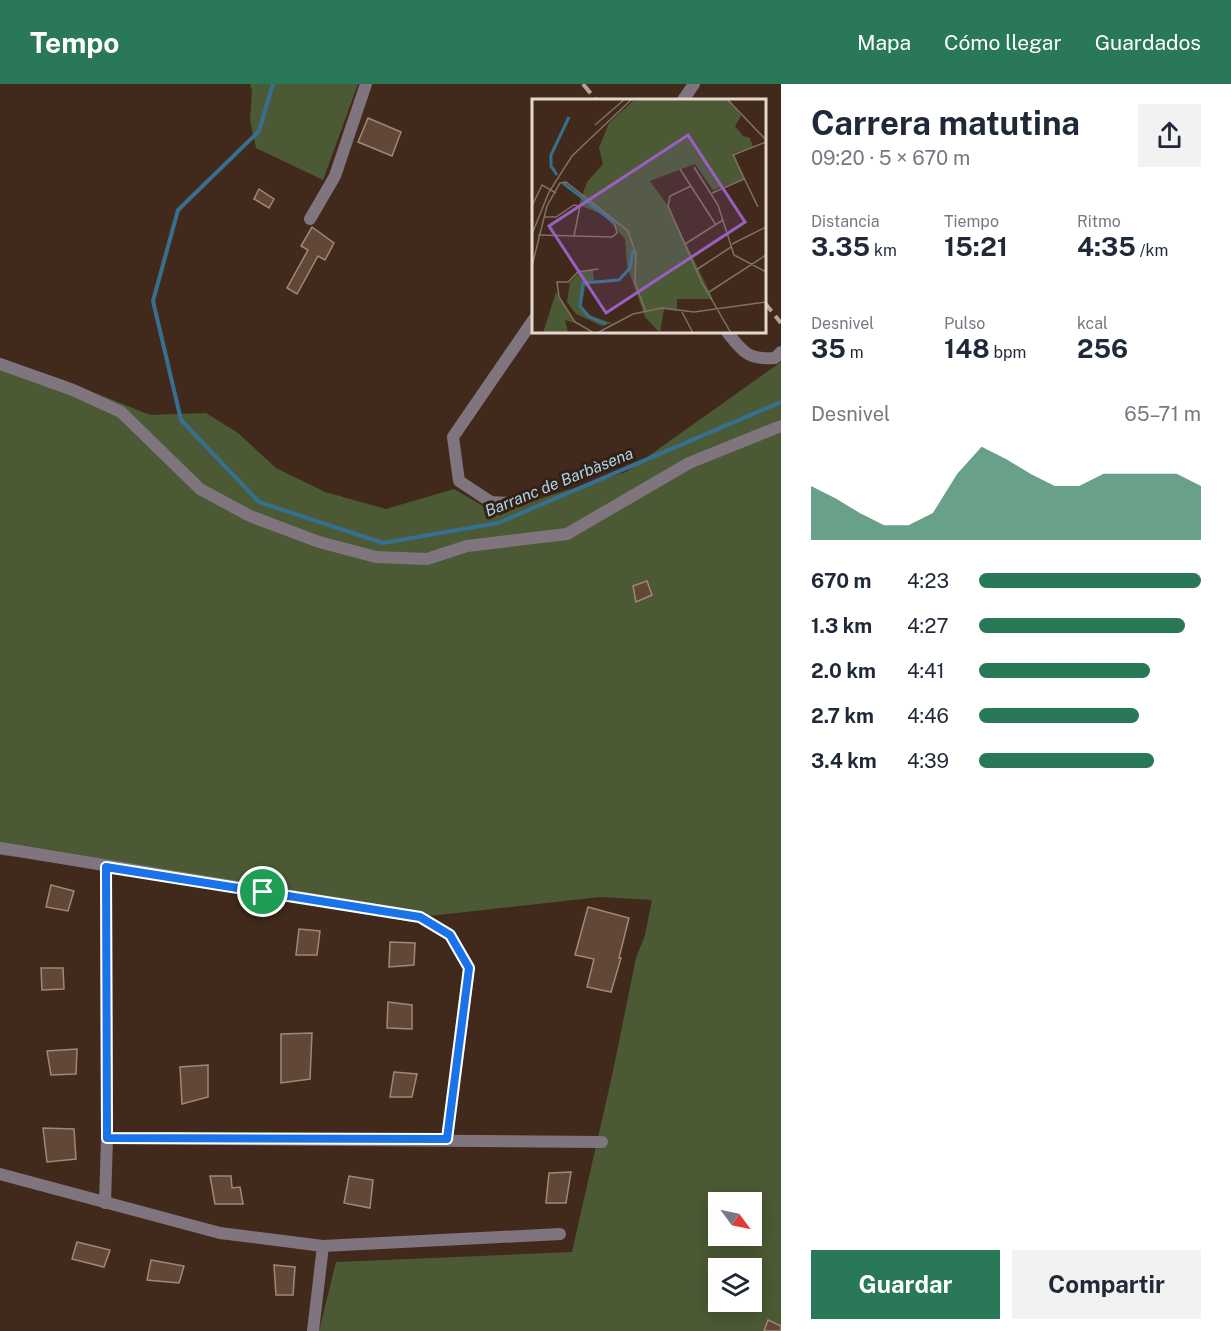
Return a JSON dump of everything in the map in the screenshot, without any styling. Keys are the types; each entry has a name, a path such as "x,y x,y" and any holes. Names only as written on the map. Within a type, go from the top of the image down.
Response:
{"street":[{"path":"310,219 335,176 366,84"},
{"path":"684,99 694,84"},
{"path":"512,503 491,502 459,481 453,438 532,322"},
{"path":"728,333 740,348 756,359 775,358 781,352"},
{"path":"0,364 73,390 121,412 200,489 250,516 318,542 376,557 427,559 467,546 567,534 688,463 781,426"},
{"path":"0,848 420,917 450,935 469,968 447,1139"},
{"path":"105,1203 107,1138 106,867"},
{"path":"107,1138 602,1142"},
{"path":"0,1174 220,1233 323,1246 560,1234"},
{"path":"313,1331 323,1246"}],"green space":[{"path":"250,84 358,84 323,180 256,148 250,120 252,91"},
{"path":"0,359 61,379 150,415 206,413 238,433 276,468 325,492 386,509 454,489 488,509 539,499 626,472 781,362 781,1331 319,1331 336,1262 572,1252 636,958 645,935 652,900 600,897 420,917 106,867 0,855"}],"building":[{"path":"368,118 401,132 392,156 358,142"},
{"path":"259,189 274,199 269,208 254,199"},
{"path":"312,227 334,243 325,260 318,256 297,294 287,288 308,250 301,246"},
{"path":"647,581 652,595 636,602 633,586"},
{"path":"51,885 74,891 68,911 46,907"},
{"path":"588,907 629,918 611,992 587,987 594,959 575,955"},
{"path":"299,929 320,931 317,955 296,955"},
{"path":"390,942 415,943 414,965 389,967"},
{"path":"41,968 63,968 64,989 42,990"},
{"path":"388,1002 412,1005 412,1029 387,1028"},
{"path":"312,1033 310,1079 281,1083 281,1034"},
{"path":"77,1049 76,1074 51,1075 47,1051"},
{"path":"208,1065 208,1097 182,1104 180,1067"},
{"path":"394,1072 417,1074 412,1097 390,1097"},
{"path":"43,1128 74,1129 76,1159 47,1162"},
{"path":"571,1172 566,1203 546,1203 549,1173"},
{"path":"210,1176 231,1176 232,1188 240,1187 243,1204 215,1204"},
{"path":"349,1176 373,1180 370,1208 344,1203"},
{"path":"77,1242 110,1250 104,1267 72,1259"},
{"path":"151,1260 184,1266 179,1283 147,1280"},
{"path":"274,1265 295,1267 293,1295 276,1295"},
{"path":"768,1320 781,1326 781,1331 764,1331"}],"waterway":[{"name":"Barranc de Barbàsena","path":"273,84 259,131 178,210 153,301 181,420 259,502 383,543 498,523 781,402"}],"railway":[{"path":"583,84 595,99"},
{"path":"766,304 781,323"}],"route":[{"path":"106,867 263,892 420,917 450,935 469,968 447,1139 107,1138 106,867"}]}
